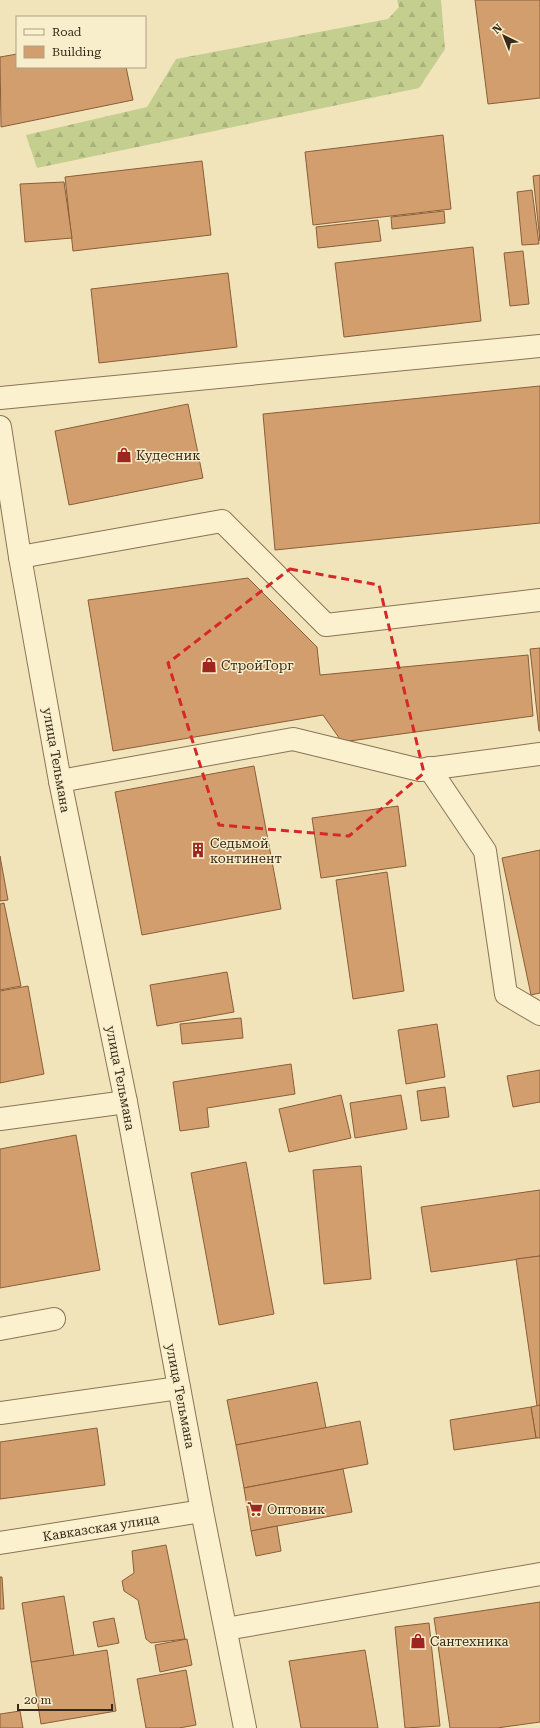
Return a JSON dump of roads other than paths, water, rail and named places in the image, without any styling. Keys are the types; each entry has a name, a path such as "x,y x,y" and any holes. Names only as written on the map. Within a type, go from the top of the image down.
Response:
{"street":[{"path":"0,398 540,346"},
{"name":"улица Тельмана","path":"1,441 60,781 126,1102 202,1511 245,1728"},
{"path":"20,557 222,521 326,625 540,600"},
{"path":"60,781 293,739 420,770 540,754"},
{"path":"429,768 485,851 506,994 540,1014"},
{"path":"0,1119 126,1102"},
{"path":"0,1329 54,1319"},
{"path":"0,1413 179,1388"},
{"name":"Кавказская улица","path":"0,1543 202,1511"},
{"path":"226,1629 540,1574"}],"place":[{"name":"Кудесник","path":"124,455"},
{"name":"СтройТорг","path":"209,665"},
{"name":"Седьмой континент","path":"198,850"},
{"name":"Оптовик","path":"255,1509"},
{"name":"Сантехника","path":"418,1641"}]}
